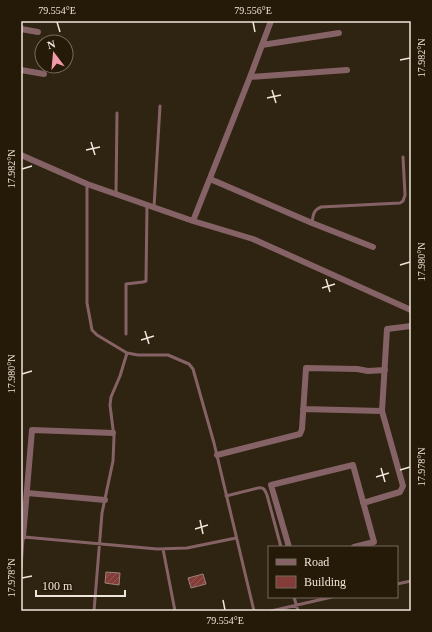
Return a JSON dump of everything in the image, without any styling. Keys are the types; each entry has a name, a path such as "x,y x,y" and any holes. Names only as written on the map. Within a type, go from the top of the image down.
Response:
{"street":[{"path":"193,220 271,21"},
{"path":"21,29 38,32"},
{"path":"262,46 340,33"},
{"path":"21,70 34,72"},
{"path":"250,77 348,70"},
{"path":"21,155 87,184 253,239 411,310"},
{"path":"210,179 312,223 373,247"},
{"path":"363,503 400,492 403,486 382,411 387,329 411,326"},
{"path":"217,455 300,434 302,429 306,368 358,369 368,371 385,370"},
{"path":"303,409 382,411"},
{"path":"22,537 32,430 113,433"},
{"path":"289,546 271,484 353,465 374,542 358,546"},
{"path":"27,493 105,500"}],"lane":[{"path":"154,207 160,106"},
{"path":"116,194 117,113"},
{"path":"312,223 314,212 316,209 321,207 400,203 405,195 402,157"},
{"path":"87,184 88,303 90,325 92,330 97,335 127,353 138,355 168,355 189,364 193,369 217,455 254,611"},
{"path":"126,334 126,284 146,281 147,205"},
{"path":"94,611 102,513 113,461 113,433 110,401 127,353"},
{"path":"226,496 258,488 264,489 281,546"},
{"path":"21,568 22,537 163,548 187,548 236,538"},
{"path":"163,548 175,611"},
{"path":"398,584 411,581"},
{"path":"294,598 298,611"},
{"path":"271,611 327,598"}],"building":[{"path":"106,572 120,573 119,585 105,583"},
{"path":"203,574 206,584 191,588 188,578"}]}
